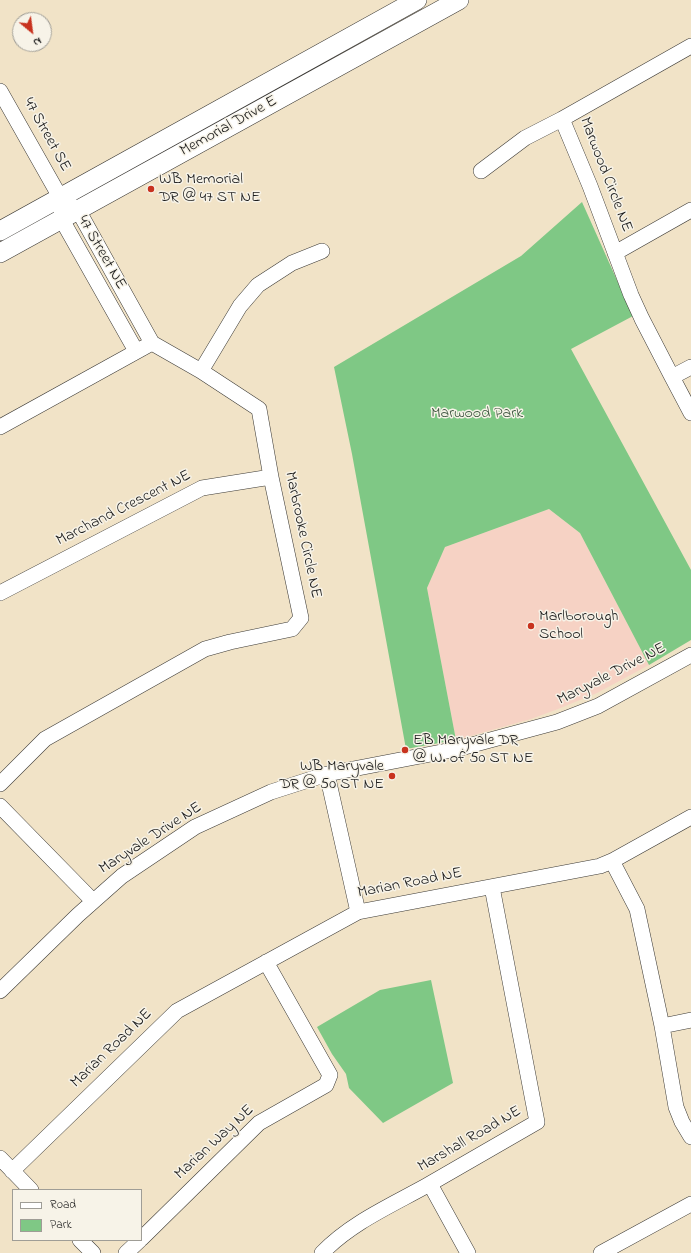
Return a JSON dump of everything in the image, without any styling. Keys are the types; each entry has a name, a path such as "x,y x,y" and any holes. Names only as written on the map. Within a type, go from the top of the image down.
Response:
{"main road":[{"name":"Memorial Drive E","path":"0,231 417,0"},
{"name":"Memorial Drive E","path":"0,253 459,0"}],"street":[{"name":"Marwood Circle NE","path":"691,46 562,119 590,186 631,295 691,413"},
{"name":"47 Street SE","path":"0,91 60,197"},
{"path":"481,171 525,138 562,119"},
{"name":"47 Street NE","path":"60,197 78,210 152,343"},
{"name":"47 Street NE","path":"60,197 62,220 136,351"},
{"path":"615,253 691,210"},
{"path":"201,371 240,306 258,285 292,263 322,251"},
{"path":"0,427 152,343"},
{"name":"Marbrooke Circle NE","path":"0,784 45,739 205,649 230,642 292,629 300,618 271,477 259,409 201,371 152,343"},
{"path":"672,377 691,367"},
{"name":"Marchand Crescent NE","path":"0,593 202,488 271,477"},
{"name":"Maryvale Drive NE","path":"0,991 93,901 122,876 195,827 271,792 327,774 457,750 557,722 598,706 691,655"},
{"path":"327,774 358,912"},
{"path":"0,806 93,901"},
{"name":"Marian Road NE","path":"12,1171 177,1011 358,912 600,866 612,861 691,817"},
{"path":"612,861 637,909 662,1026 676,1107 682,1122 691,1137"},
{"name":"Marshall Road NE","path":"322,1253 354,1226 537,1122 492,887"},
{"name":"Marian Way NE","path":"142,1237 259,1123 326,1085 330,1075 266,962"},
{"path":"662,1026 691,1020"},
{"path":"0,1158 30,1189"},
{"path":"430,1184 468,1253"},
{"path":"601,1253 691,1204"},
{"path":"81,1241 93,1253"},
{"name":"Marian Way NE","path":"126,1253 138,1241"}],"shaded area":[{"name":"Marlborough School","path":"549,509 580,533 649,665 597,693 558,709 531,719 456,740 427,588 445,547"}],"green space":[{"name":"Marwood Park","path":"582,202 633,316 571,349 691,570 691,640 649,665 580,533 549,509 445,547 427,588 456,740 406,749 352,454 334,367 521,256"},
{"path":"431,980 453,1083 383,1123 349,1088 346,1074 332,1054 317,1027 380,990"}],"place":[{"name":"WB Memorial DR @ 47 ST NE","path":"151,189"},
{"name":"Marlborough School","path":"531,626"},
{"name":"EB Maryvale DR @ W. of 50 ST NE","path":"405,750"},
{"name":"WB Maryvale DR @ 50 ST NE","path":"392,776"}]}
